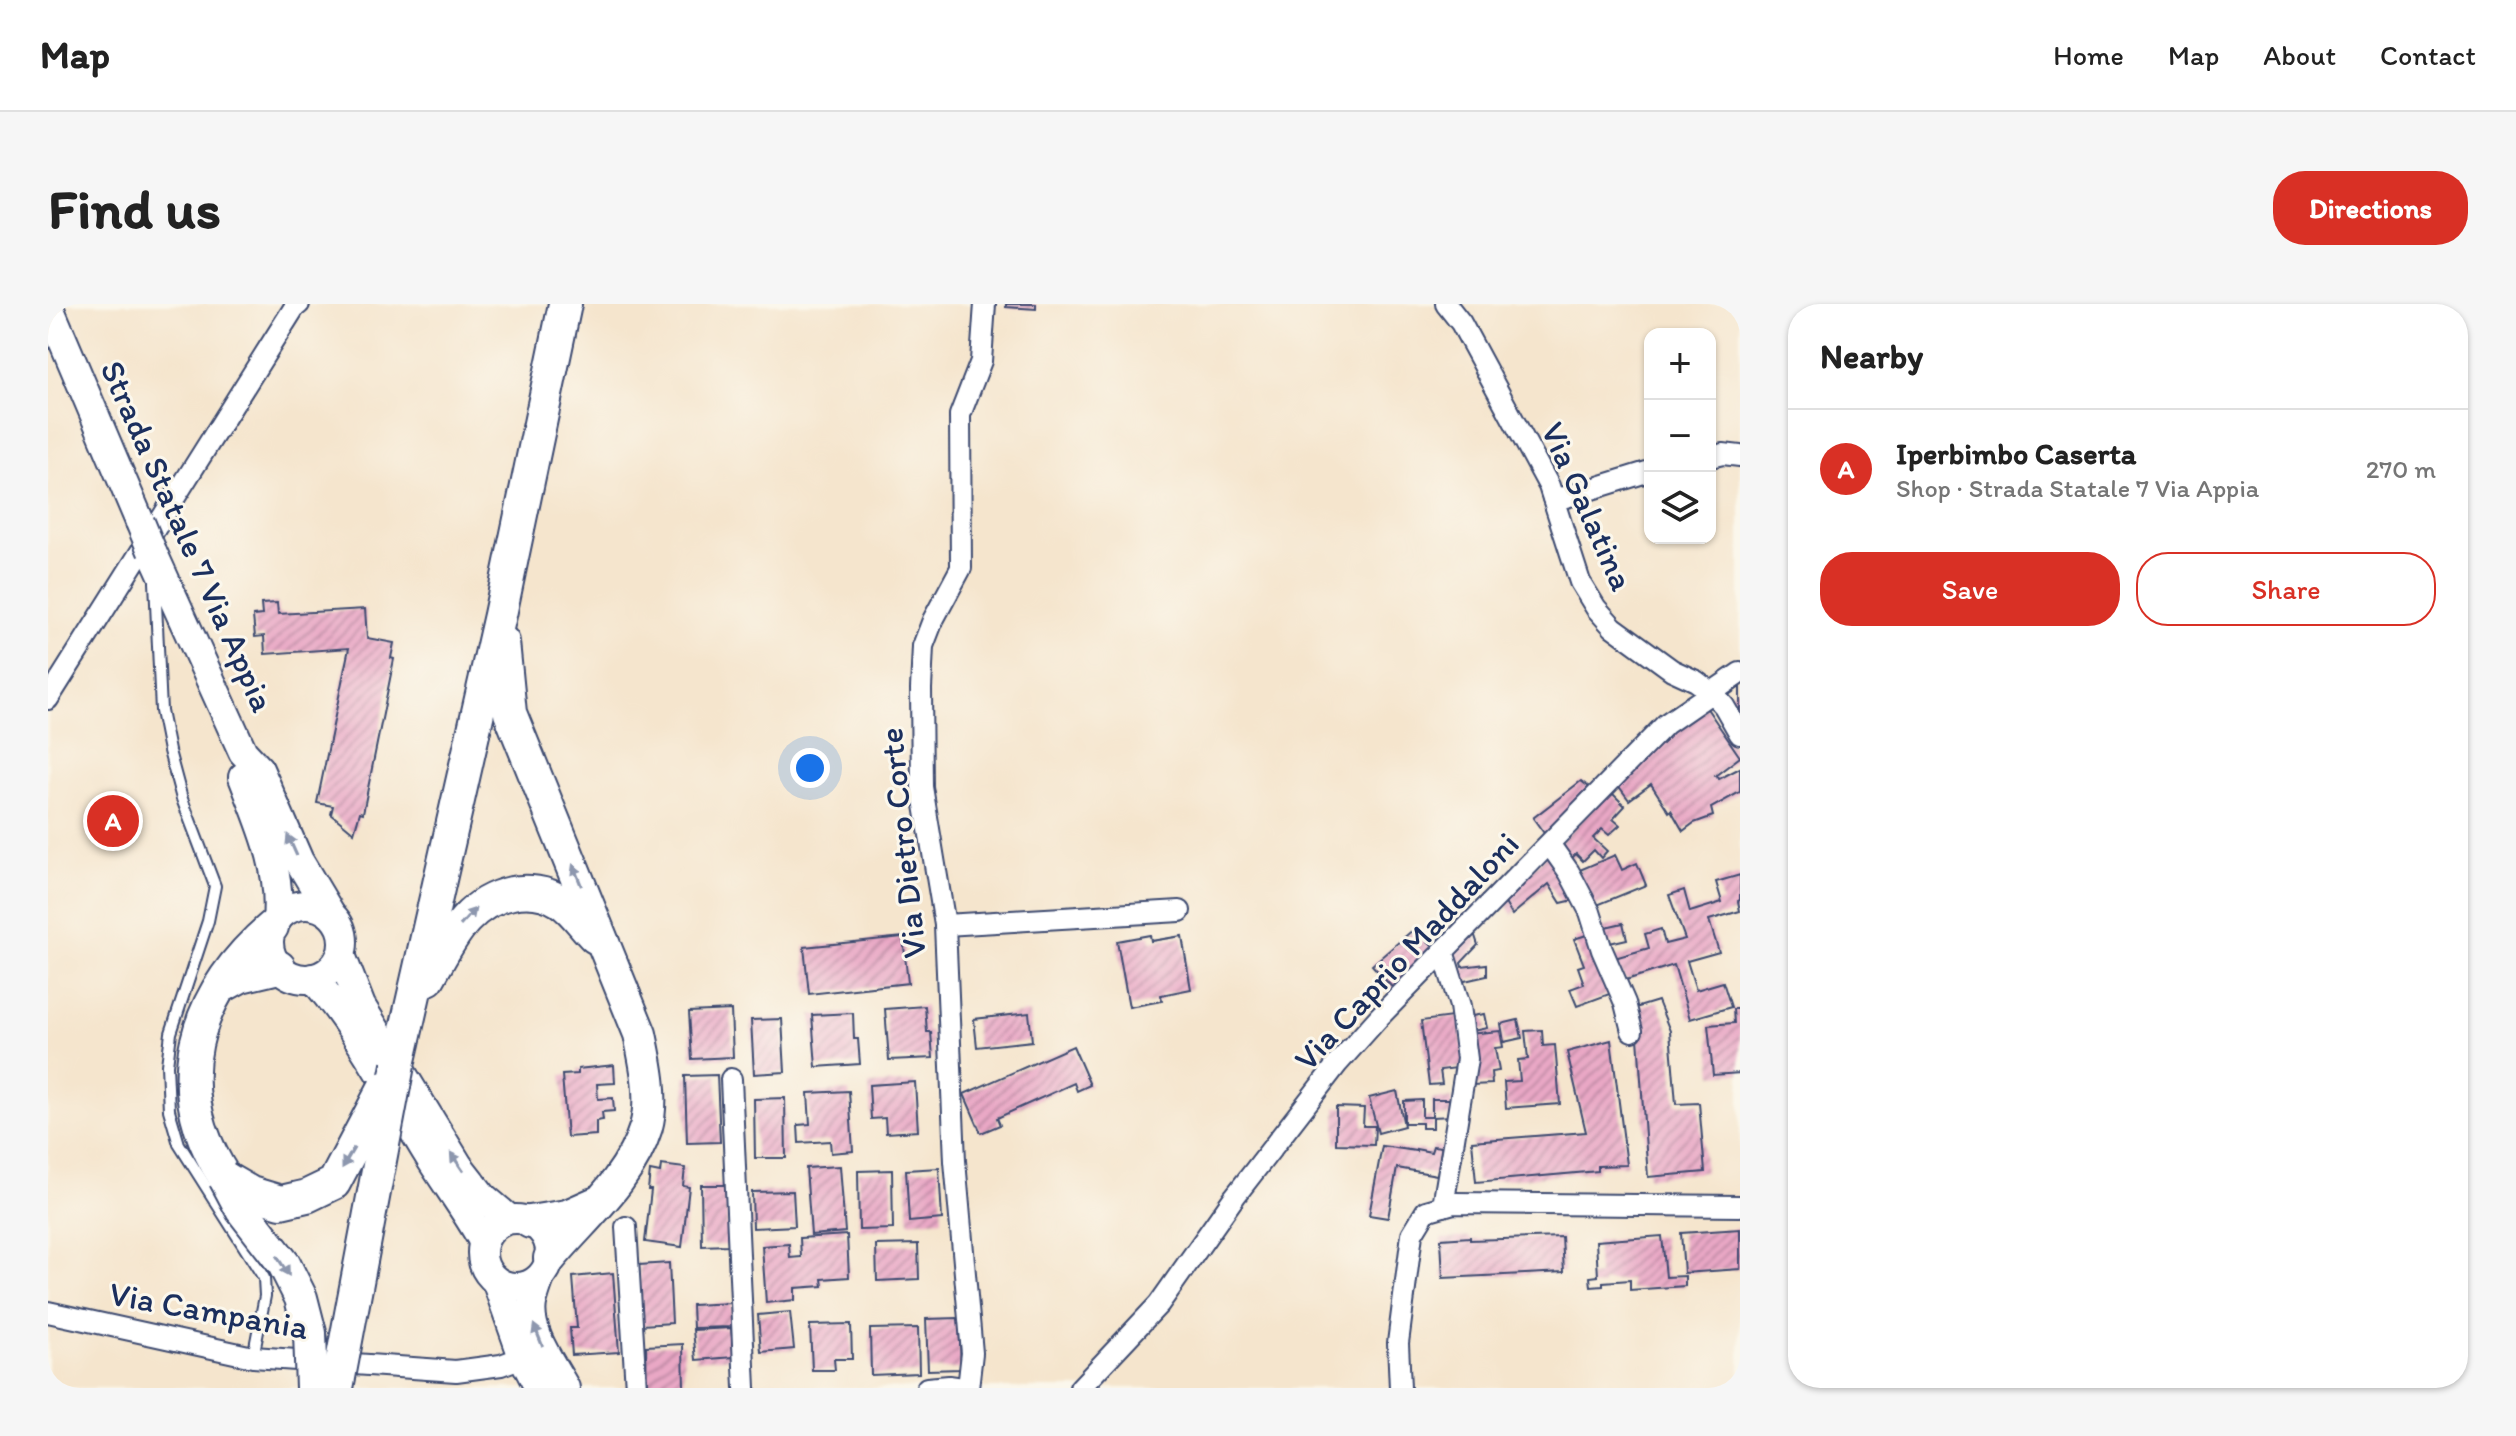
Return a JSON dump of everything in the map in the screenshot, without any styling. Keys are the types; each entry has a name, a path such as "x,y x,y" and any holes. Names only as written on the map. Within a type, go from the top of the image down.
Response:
{"highway":[{"path":"337,1388 398,1065 500,615 565,304"},
{"path":"500,615 510,713 640,1034 647,1068 646,1126 612,1188 545,1268"},
{"path":"412,1007 456,931 474,909 494,897 520,892 542,893 561,902 606,948"},
{"path":"274,923 250,946 216,990 203,1016 195,1048 192,1091 209,1154 242,1210 284,1264 301,1298 310,1333 312,1388"},
{"path":"216,990 241,976 279,967"},
{"path":"225,1178 251,1193 281,1202 307,1196 334,1183 398,1065"},
{"path":"520,1220 567,1216 612,1188"}],"main road":[{"name":"Strada Statale 7 Via Appia","path":"48,305 152,551 243,752 259,769 299,861 342,932 341,955 361,1006 458,1165 483,1197 520,1220 538,1227 548,1241 545,1268"},
{"name":"Strada Statale 7 Via Appia","path":"243,752 242,776 270,849 279,896 270,948 279,967"},
{"path":"274,923 283,913 302,905 312,905 330,913"},
{"path":"279,967 301,978 313,978 330,970 341,955"},
{"path":"313,978 343,1014 440,1176 483,1241"},
{"path":"520,1220 489,1231 481,1253 483,1265 497,1283 523,1357 539,1388"},
{"path":"497,1283 519,1288 545,1268"},
{"path":"545,1268 532,1304 532,1318 535,1331 565,1388"}],"street":[{"path":"48,699 299,304"},
{"name":"Via Dietro Corte","path":"966,1388 972,1353 955,1161 945,925 922,787 922,660 923,646 933,620 961,568 960,415 981,361 985,304"},
{"name":"Via Galatina","path":"1446,304 1461,323 1549,486 1580,582 1596,608 1613,627 1672,670 1696,681 1712,693 1724,706 1740,734"},
{"path":"1716,456 1740,456"},
{"path":"1553,498 1566,497 1647,472"},
{"name":"Via Caprio Maddaloni","path":"1080,1388 1159,1304 1235,1196 1338,1063 1443,951 1666,724 1740,673"},
{"path":"1550,845 1569,872 1590,912 1602,950 1625,1003 1632,1031"},
{"path":"945,925 1180,911"},
{"path":"1443,951 1460,1006 1467,1059 1443,1206"},
{"path":"731,1079 745,1388"},
{"path":"1400,1388 1398,1343 1412,1234 1426,1211 1454,1203 1740,1206"},
{"path":"626,1227 636,1388"},
{"name":"Via Campania","path":"48,1312 253,1357 456,1380 523,1357"},
{"path":"927,1388 966,1388"}],"lane":[{"path":"152,551 164,724 182,799 215,886 208,921 171,1033 167,1065 169,1110 179,1144 264,1278 265,1296 253,1357"}],"building":[{"path":"1006,304 1036,304 1036,309 1006,307"},
{"path":"277,603 278,614 365,609 367,638 394,643 391,658 394,659 363,813 360,812 354,833 331,814 333,806 317,803 349,648 265,654 264,636 255,637 253,616 262,615 261,604"},
{"path":"1740,687 1740,718 1726,697"},
{"path":"1706,707 1740,757 1715,776 1719,779 1740,768 1740,792 1711,808 1713,816 1683,831 1651,784 1629,800 1615,781 1665,741 1664,736"},
{"path":"1581,781 1589,787 1546,836 1533,818"},
{"path":"1610,791 1625,806 1613,819 1620,825 1609,835 1602,829 1593,838 1607,851 1601,858 1594,850 1583,861 1576,854 1570,860 1556,846"},
{"path":"1551,850 1574,900 1561,903 1549,884 1512,915 1503,900"},
{"path":"1615,855 1622,870 1637,863 1646,885 1590,908 1575,872"},
{"path":"1740,875 1740,911 1709,920 1719,952 1687,961 1696,990 1723,982 1731,1007 1690,1019 1674,965 1626,980 1611,959 1649,948 1645,934 1661,929 1665,944 1685,939 1669,895 1684,890 1690,912 1722,902 1716,882"},
{"path":"1623,923 1627,939 1605,944 1601,928"},
{"path":"1415,928 1440,953 1399,995 1372,965"},
{"path":"1474,933 1478,945 1461,963 1462,967 1487,964 1487,976 1460,982 1451,956"},
{"path":"1593,933 1615,992 1577,1006 1570,989 1584,984 1578,967 1584,965 1574,939"},
{"path":"1150,935 1151,941 1182,936 1191,989 1161,995 1162,1001 1129,1007 1117,941"},
{"path":"903,937 908,983 809,994 804,947"},
{"path":"1658,1001 1670,1031 1676,1104 1699,1103 1705,1172 1648,1177 1638,1038 1632,1009"},
{"path":"925,1006 933,1058 889,1060 885,1009"},
{"path":"1733,1009 1740,1009 1740,1073 1713,1075 1708,1025 1734,1023"},
{"path":"731,1010 733,1057 692,1059 689,1012"},
{"path":"853,1013 854,1039 858,1039 860,1064 816,1067 812,1015"},
{"path":"1029,1013 1032,1041 977,1047 974,1019"},
{"path":"1484,1014 1487,1028 1468,1032 1466,1017"},
{"path":"1459,1016 1465,1067 1440,1070 1442,1084 1429,1085 1421,1021"},
{"path":"782,1019 785,1072 754,1074 751,1020"},
{"path":"1518,1020 1522,1038 1504,1042 1501,1024"},
{"path":"1542,1030 1543,1046 1555,1045 1560,1104 1506,1108 1504,1082 1520,1081 1518,1060 1528,1059 1525,1031"},
{"path":"1500,1031 1503,1047 1495,1048 1499,1071 1491,1072 1492,1084 1472,1085 1468,1034"},
{"path":"1611,1040 1627,1165 1598,1166 1598,1171 1476,1182 1472,1141 1586,1132 1567,1052"},
{"path":"1073,1046 1090,1085 1077,1091 1074,1083 997,1118 1000,1125 981,1133 964,1094"},
{"path":"614,1065 615,1083 597,1084 598,1099 613,1098 614,1111 602,1112 603,1120 596,1121 596,1135 567,1137 562,1075 578,1074 578,1069"},
{"path":"717,1075 720,1142 687,1143 685,1076"},
{"path":"915,1082 918,1131 886,1133 885,1118 871,1119 869,1085"},
{"path":"849,1091 853,1151 831,1153 830,1141 799,1143 798,1125 810,1124 808,1093"},
{"path":"1397,1091 1404,1126 1378,1133 1369,1098"},
{"path":"785,1098 786,1158 755,1158 754,1099"},
{"path":"1432,1099 1451,1099 1452,1116 1432,1117"},
{"path":"1422,1100 1422,1117 1433,1117 1433,1128 1422,1128 1422,1123 1404,1123 1404,1101"},
{"path":"1336,1107 1364,1108 1363,1126 1375,1126 1374,1145 1336,1144"},
{"path":"1382,1146 1431,1152 1433,1146 1442,1147 1437,1175 1397,1168 1388,1218 1369,1215"},
{"path":"661,1165 685,1168 683,1186 689,1187 682,1247 645,1242 650,1171 660,1173"},
{"path":"840,1166 845,1232 811,1235 806,1168"},
{"path":"939,1168 942,1219 909,1222 906,1170"},
{"path":"892,1170 893,1229 859,1230 858,1171"},
{"path":"701,1185 726,1185 728,1245 702,1246"},
{"path":"793,1191 795,1226 753,1228 752,1192"},
{"path":"1740,1229 1740,1269 1684,1273 1681,1233"},
{"path":"847,1235 849,1277 822,1279 823,1286 795,1288 795,1300 766,1303 762,1246 789,1244 790,1258 801,1257 800,1238"},
{"path":"1662,1236 1666,1277 1685,1276 1685,1286 1630,1290 1630,1280 1603,1282 1603,1286 1591,1287 1590,1277 1598,1276 1596,1241"},
{"path":"1470,1237 1470,1240 1562,1237 1564,1272 1443,1278 1441,1239"},
{"path":"918,1244 919,1279 877,1281 876,1245"},
{"path":"669,1263 672,1323 642,1325 639,1265"},
{"path":"613,1273 619,1352 572,1355 570,1328 577,1328 573,1277"},
{"path":"731,1303 732,1327 693,1328 692,1305"},
{"path":"790,1312 794,1349 761,1352 758,1315"},
{"path":"959,1318 961,1369 928,1370 926,1319"},
{"path":"851,1324 852,1359 834,1359 835,1370 812,1370 810,1325"},
{"path":"731,1328 734,1357 696,1360 693,1330"},
{"path":"918,1328 919,1373 871,1375 870,1329"},
{"path":"683,1344 684,1388 647,1388 646,1346"}],"place":[{"name":"Iperbimbo Caserta","path":"113,821"}]}
